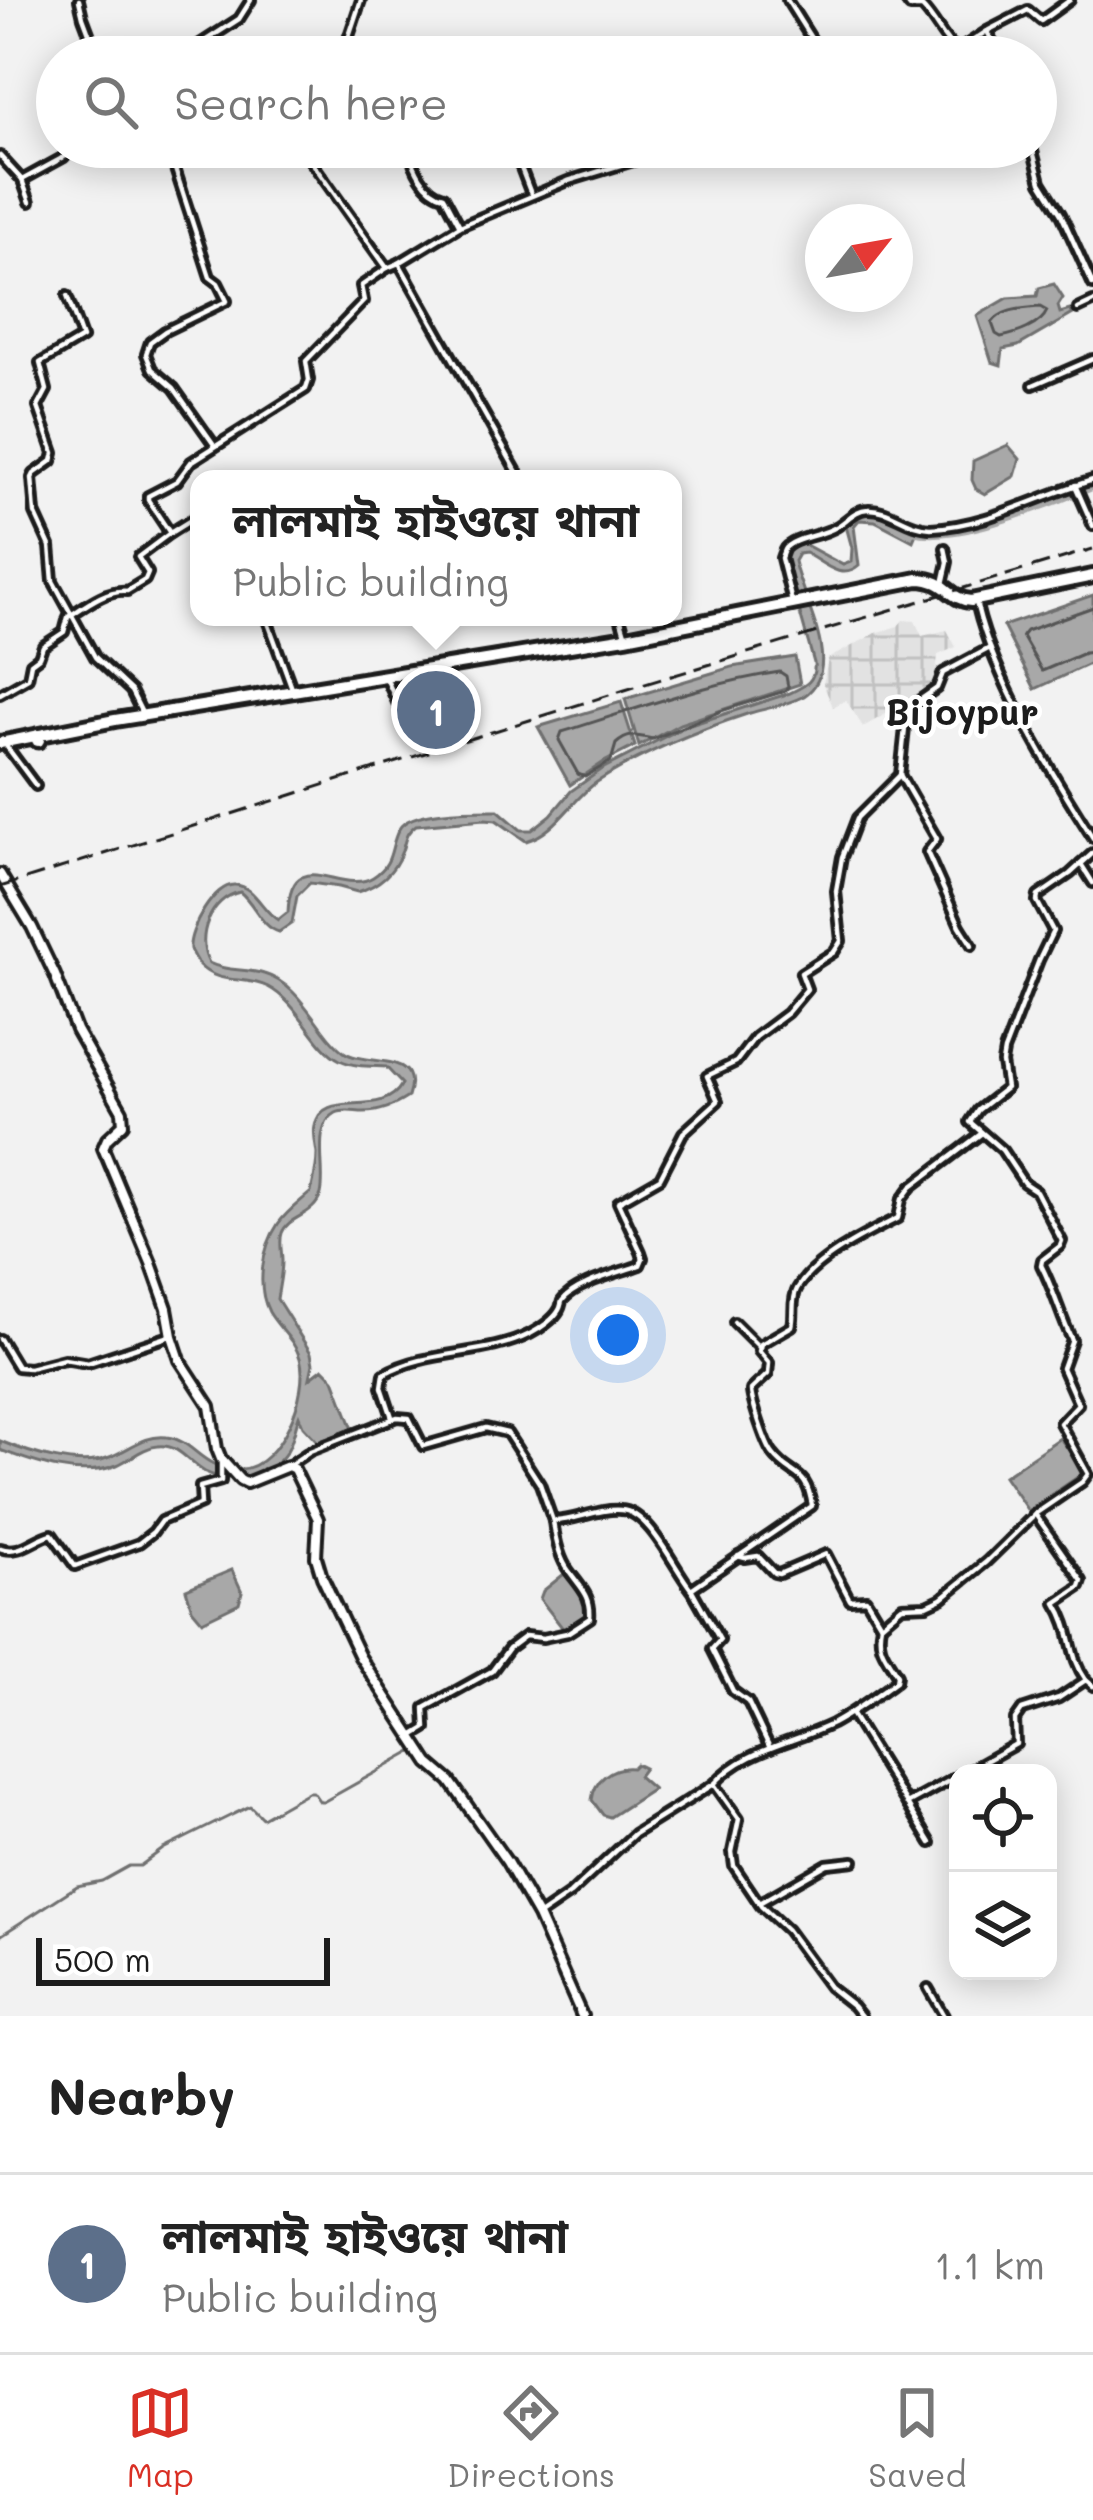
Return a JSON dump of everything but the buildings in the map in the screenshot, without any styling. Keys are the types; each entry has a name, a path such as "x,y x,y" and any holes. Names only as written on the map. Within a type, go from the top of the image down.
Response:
{"main road":[{"path":"2,744 576,648 918,578 944,584 959,599 974,604 1093,579"},
{"path":"862,592 923,585 964,607 1093,579"},
{"path":"38,738 292,691 576,648 793,606"},
{"path":"0,874 32,927 82,1044 122,1111 123,1124 103,1148 151,1263 187,1373 207,1398 222,1462 246,1483 289,1466 294,1469 318,1519 316,1557 360,1657 411,1737 450,1781 507,1862 538,1916 582,2016"}],"street":[{"path":"79,0 90,36"},
{"path":"213,36 239,19 251,0"},
{"path":"349,36 361,0"},
{"path":"787,0 810,36"},
{"path":"905,0 910,7 922,7 943,36"},
{"path":"981,36 1028,10 1041,21 1070,0"},
{"path":"987,31 989,36"},
{"path":"0,156 22,180 30,202"},
{"path":"22,180 44,168"},
{"path":"175,168 210,278 226,301 165,331 150,342 146,354 152,369 175,388 215,447"},
{"path":"316,168 387,268"},
{"path":"416,168 431,192 444,196 460,226"},
{"path":"521,168 532,196"},
{"path":"170,533 148,496 178,481 191,462 306,389 306,361 364,301 361,286 460,226 608,168"},
{"path":"1038,168 1093,284"},
{"path":"398,263 515,470"},
{"path":"67,296 82,338 40,361 47,390 38,407 54,453 52,461 34,474 35,513 50,546 53,581 95,657 130,691 143,716"},
{"path":"1078,309 1093,302"},
{"path":"1033,385 1093,359"},
{"path":"793,606 783,551 836,527 856,512 878,510 929,528 1004,512 1093,480"},
{"path":"1076,486 1093,526"},
{"path":"0,694 28,678 29,666 42,647 64,632 72,614 145,580 148,573 138,556 190,521"},
{"path":"944,584 945,548"},
{"path":"974,604 1024,720 1093,838"},
{"path":"269,626 292,691"},
{"path":"623,626 626,638"},
{"path":"392,1418 382,1387 384,1374 530,1334 556,1316 561,1302 570,1295 640,1265 641,1252 618,1202 660,1178 683,1133 718,1101 707,1076 736,1062 755,1037 802,998 807,988 801,973 834,952 841,934 836,892 842,857 857,818 900,776 910,710 937,688 943,673 990,649"},
{"path":"387,680 401,711 426,712"},
{"path":"2,744 36,787"},
{"path":"900,776 937,839 927,852 972,945"},
{"path":"538,1916 571,1894 634,1834 714,1784 744,1759 851,1714 897,1678 878,1640 881,1624 902,1606 927,1605 942,1598 1035,1514 1082,1482 1090,1469 1060,1424 1078,1404 1062,1368 1072,1338 1041,1262 1062,1241 1036,1192 970,1120 1006,1088 1004,1051 1053,931 1036,899 1093,853"},
{"path":"1082,864 1093,883"},
{"path":"760,1348 792,1326 794,1300 808,1277 866,1234 898,1218 902,1198 911,1187 982,1133"},
{"path":"691,1588 812,1504 803,1478 770,1450 751,1401 751,1390 769,1374 769,1363 734,1322"},
{"path":"0,1339 16,1367 24,1369 64,1359 79,1363 102,1360 172,1336"},
{"path":"289,1466 310,1451 392,1418 408,1417 423,1446 486,1428 507,1433 540,1484 565,1566 588,1597 590,1618 567,1633 516,1641 492,1671 425,1708 426,1728 411,1737"},
{"path":"0,1548 21,1549 52,1534 76,1567 139,1543 161,1521 201,1504 200,1486 219,1483 222,1462"},
{"path":"553,1521 629,1511 655,1535 720,1640 712,1647 718,1660 733,1691 748,1702 770,1748"},
{"path":"981,1764 1016,1744 1018,1714 1090,1683 1076,1665 1069,1626 1055,1603 1082,1581 1035,1514"},
{"path":"738,1556 758,1556 779,1574 826,1554 850,1600 865,1599 881,1624"},
{"path":"851,1714 931,1843"},
{"path":"908,1804 949,1782"},
{"path":"714,1784 738,1816 734,1866 759,1903 860,2016"},
{"path":"759,1903 826,1864 854,1861"},
{"path":"928,1988 944,2016"}],"shaded area":[{"path":"903,620 915,621 922,636 947,630 956,647 938,655 928,690 863,727 846,700 833,707 823,684 828,659"}],"water":[{"path":"1054,284 1063,298 1060,313 1070,310 1073,314 1018,346 1003,349 1001,365 992,362 977,316 1008,298 1037,296 1039,288"},
{"path":"1008,445 1020,459 1015,476 985,494 976,489 973,461"},
{"path":"868,511 918,529 913,541 875,521 859,520 854,526 859,566 846,572 832,569 805,553 794,561 821,651 816,684 804,696 711,727 633,761 597,782 546,831 526,841 496,820 416,825 384,878 357,892 310,883 297,896 292,923 279,932 267,925 240,892 213,911 204,942 209,963 277,980 299,998 344,1052 400,1066 411,1082 408,1097 392,1106 339,1112 328,1119 322,1138 318,1202 285,1227 281,1236 277,1299 311,1353 310,1378 323,1368 334,1379 353,1429 318,1442 299,1416 280,1460 239,1478 205,1472 166,1446 88,1471 58,1468 0,1450 0,1441 54,1458 95,1461 143,1440 167,1437 216,1465 241,1469 255,1465 280,1442 296,1407 300,1358 269,1312 263,1291 268,1244 282,1219 311,1192 317,1159 314,1129 320,1114 340,1105 381,1101 402,1084 386,1067 351,1064 331,1054 289,1003 268,987 215,976 199,965 191,941 211,899 227,886 242,886 278,920 288,912 298,879 308,875 347,881 373,877 388,860 405,822 429,814 498,810 521,830 532,830 571,791 604,768 684,727 800,688 811,679 814,663 786,553 804,544 843,565 851,562 846,526"},
{"path":"1093,595 1093,662 1035,689 1003,626"},
{"path":"795,657 800,684 680,724 639,746 625,699 732,667"},
{"path":"621,702 635,746 570,785 538,727"},
{"path":"1060,1438 1085,1472 1028,1511 1004,1476"},
{"path":"232,1570 242,1592 239,1603 202,1621 186,1589"},
{"path":"564,1574 580,1593 586,1615 564,1630 540,1599"},
{"path":"636,1764 644,1768 638,1776 653,1789 610,1817 603,1815 592,1800 596,1786 611,1772"}],"waterway":[{"path":"912,532 978,528 1093,488"},
{"path":"0,1936 77,1886 140,1866 163,1849 250,1806 262,1818 308,1792 323,1802 414,1751"}],"railway":[{"path":"0,887 1093,549"}],"place":[{"name":"লালমাই হাইওয়ে থানা","path":"436,710"}],"district":[{"name":"Bijoypur","path":"962,712"}]}
